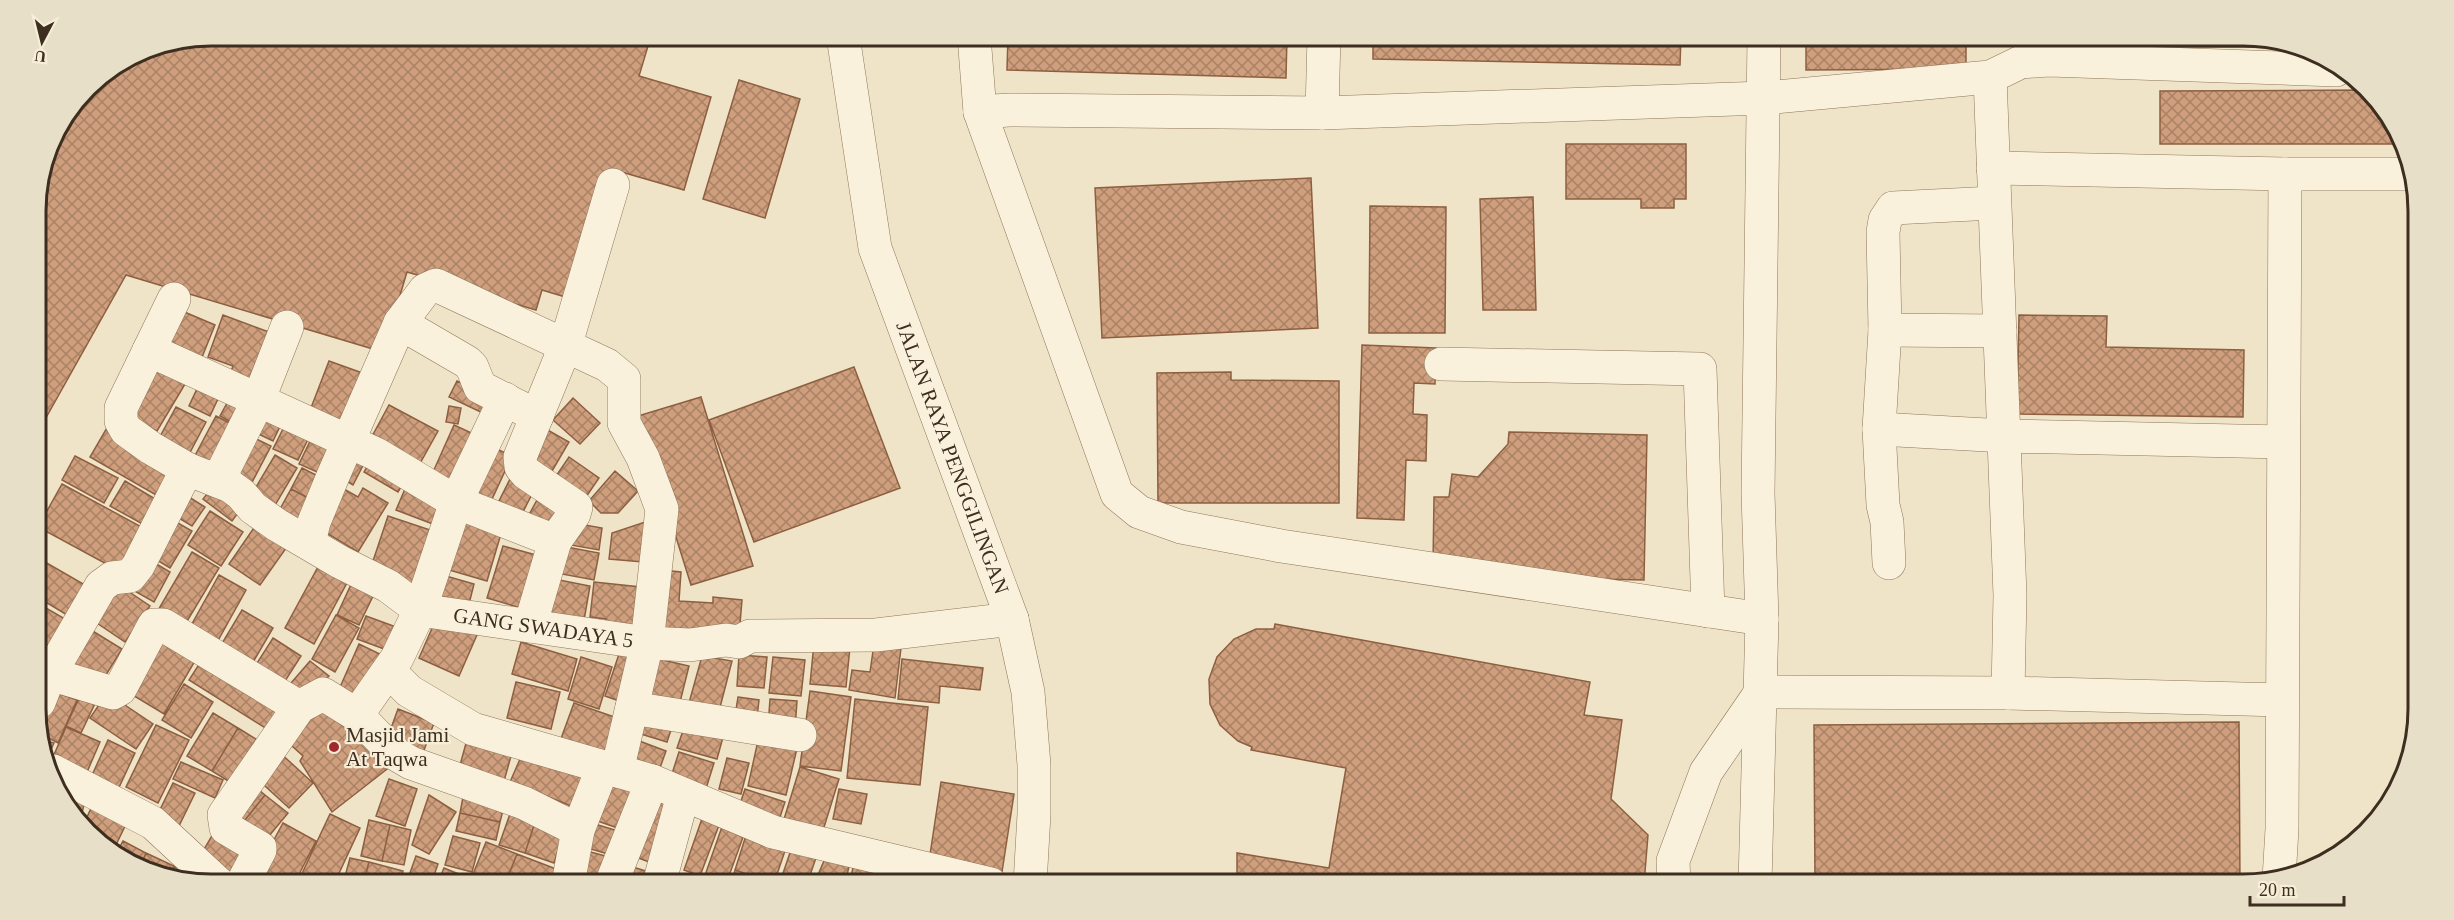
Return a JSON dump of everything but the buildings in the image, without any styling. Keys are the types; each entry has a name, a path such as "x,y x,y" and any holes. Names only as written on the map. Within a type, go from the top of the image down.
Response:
{"street":[{"path":"1322,114 1324,46"},
{"path":"1755,873 1762,619 1758,493 1764,46"},
{"name":"JALAN RAYA PENGGILINGAN","path":"845,47 875,248 1012,619 1028,692 1034,739 1034,814 1030,874"},
{"path":"975,47 980,112 1118,494 1139,512 1181,527 1281,546 1762,619"},
{"path":"980,112 1009,110 1322,114 1765,98 1990,78 2020,62 2049,60 2326,70"},
{"path":"1990,78 2010,595 2008,693"},
{"path":"1994,168 2403,174"},
{"path":"2280,869 2282,829 2285,174"},
{"path":"530,626 555,541 574,514 576,507 526,473 521,467 520,457 565,347 613,185"},
{"path":"1889,563 1887,522 1882,505 1879,429 1885,330 1883,232 1885,220 1893,208 1994,203"},
{"path":"309,543 314,522 400,323 425,290 436,285 606,365 624,379 624,423 643,458 662,509 647,643 632,708 610,769 578,830 570,874"},
{"path":"174,299 148,350 376,454 456,502 555,541"},
{"path":"400,323 467,362 472,367 480,387 537,416"},
{"path":"218,481 258,400 287,327"},
{"path":"1885,330 2000,331"},
{"name":"GANG SWADAYA 5","path":"148,350 121,408 121,421 126,430 187,469 218,481 241,494 253,508 277,525 340,562 388,586 420,610 647,643 690,645 726,640 740,642 750,636 876,635 1012,619"},
{"path":"1442,364 1700,369 1708,610"},
{"path":"357,715 397,658 420,610 456,502 505,399"},
{"path":"1879,429 2005,436 2283,442"},
{"path":"46,686 101,586 112,578 130,576 138,566 187,469"},
{"path":"46,688 113,693 120,689 154,624 163,625 299,707"},
{"path":"388,671 409,691 473,729 652,781 773,832 948,874"},
{"path":"1761,692 2008,693 2282,700"},
{"path":"1674,873 1673,861 1706,772 1761,692"},
{"path":"247,874 260,848 226,828 224,815 299,707 323,694 357,715 394,753 411,763 524,803 578,830"},
{"path":"632,708 800,735"},
{"path":"61,775 153,823 208,874"},
{"path":"615,874 652,781"},
{"path":"662,874 684,795"}],"place":[{"name":"Masjid Jami At Taqwa","path":"334,747"}]}
